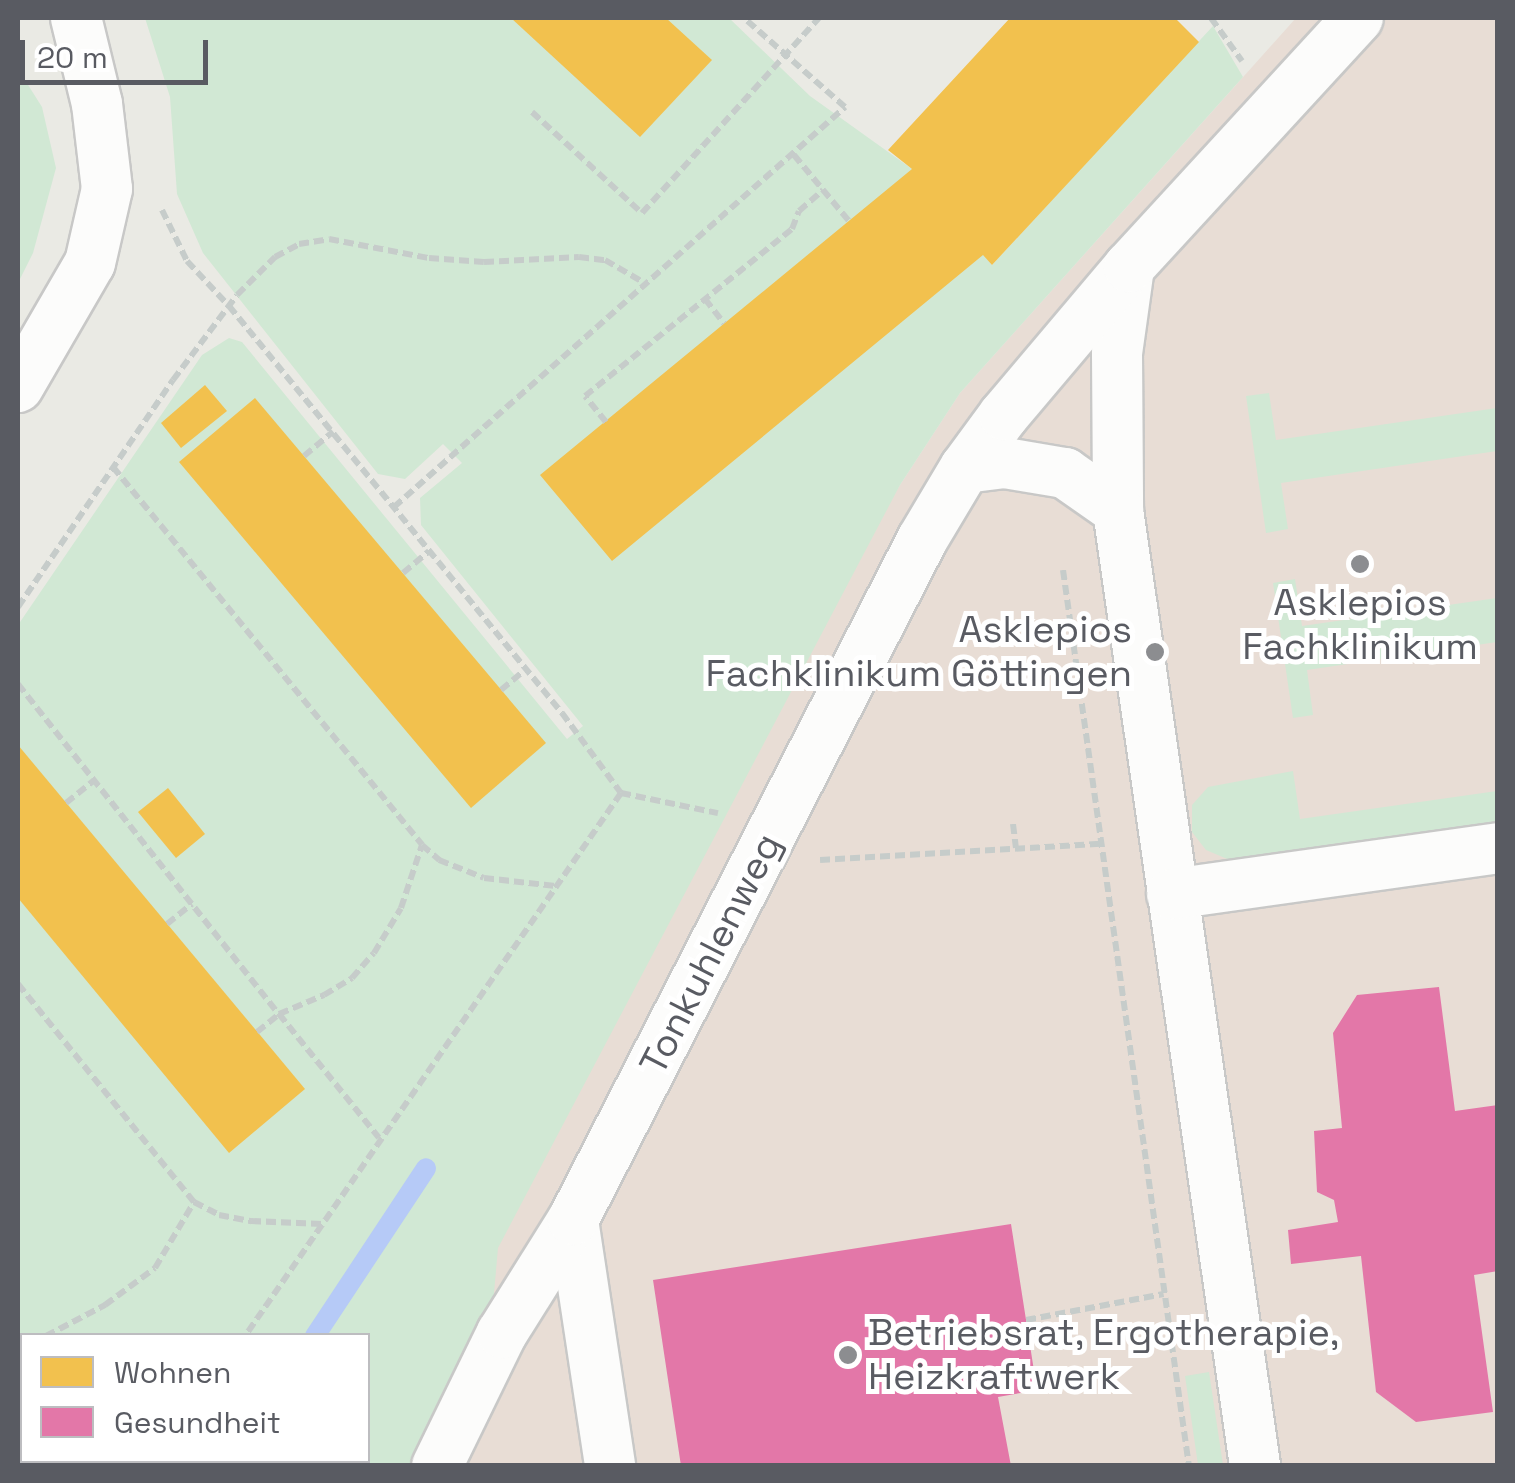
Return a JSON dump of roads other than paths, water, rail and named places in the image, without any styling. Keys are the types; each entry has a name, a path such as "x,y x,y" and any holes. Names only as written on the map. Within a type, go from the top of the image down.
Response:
{"street":[{"name":"Tonkuhlenweg","path":"437,1466 502,1333 573,1220 922,540 965,468 1004,414 1130,267 1358,18"},
{"path":"18,387 90,262 107,190 97,104 69,26"},
{"path":"1130,267 1117,354 1118,510 1255,1466"},
{"path":"965,468 1005,463 1066,473 1118,510"},
{"path":"1172,894 1498,848"},
{"path":"573,1220 610,1466"}],"waterway":[{"path":"317,1333 426,1168"}],"place":[{"name":"Asklepios Fachklinikum","path":"1360,564"},
{"name":"Asklepios Fachklinikum Göttingen","path":"1155,652"},
{"name":"Betriebsrat, Ergotherapie, Heizkraftwerk","path":"848,1355"}]}
